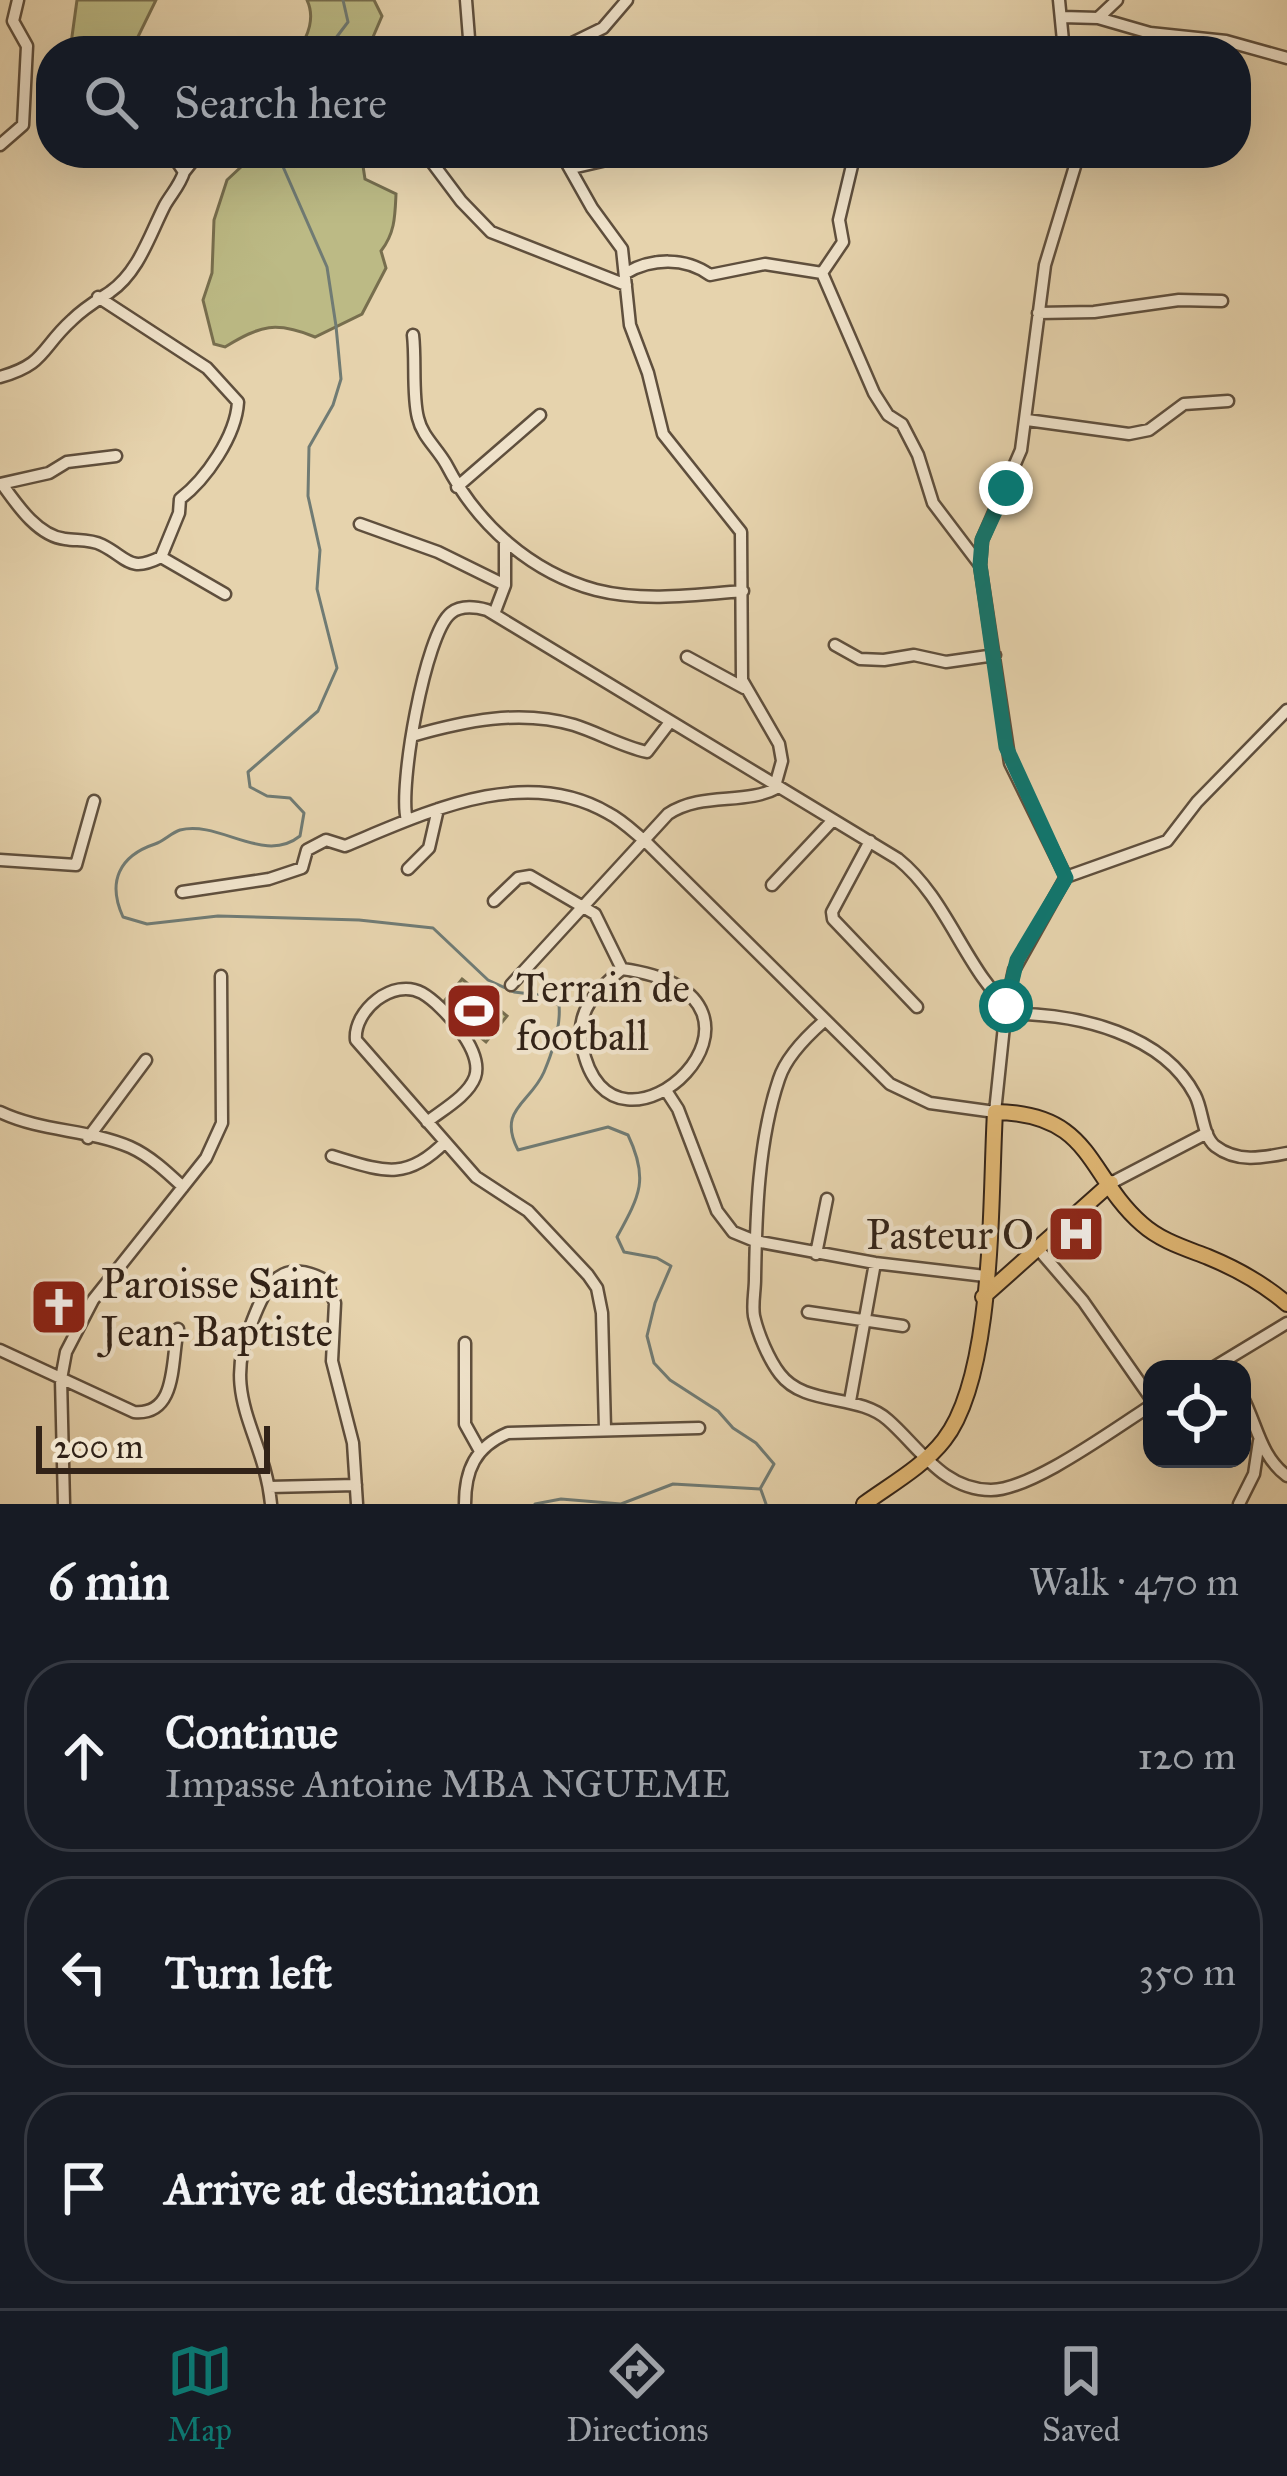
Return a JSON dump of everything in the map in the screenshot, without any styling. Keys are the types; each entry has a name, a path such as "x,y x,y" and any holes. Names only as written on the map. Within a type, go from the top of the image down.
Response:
{"main road":[{"path":"864,1504 941,1444 965,1405 983,1297 995,1112 1054,1125 1079,1144 1129,1210 1154,1233 1233,1268 1287,1304"},
{"path":"983,1297 1111,1183"}],"street":[{"path":"0,145 23,125 27,46 13,21 18,0"},
{"path":"466,0 469,36"},
{"path":"587,36 603,28 627,0"},
{"path":"1059,0 1063,36"},
{"path":"1098,18 1117,0"},
{"path":"1062,16 1098,18 1178,36"},
{"path":"1251,48 1287,58"},
{"path":"181,168 184,172"},
{"path":"0,377 28,369 61,330 98,297 112,291 134,265 187,168"},
{"path":"436,168 491,232 626,279"},
{"path":"572,168 592,208 622,249 630,325 663,434 741,532 744,688"},
{"path":"822,273 843,242 839,220 851,168"},
{"path":"1066,878 1010,763 980,565 982,540 1015,465 1027,421 1045,265 1074,168"},
{"path":"626,279 655,260 698,266 710,275 765,264 822,273"},
{"path":"822,273 874,393 888,415 902,424 917,455 933,503 980,565"},
{"path":"98,297 207,368 238,402 209,468 180,499 161,557"},
{"path":"1038,313 1094,312 1179,300 1222,301"},
{"path":"413,335 416,415 426,438 458,488 505,543 599,591 670,596 743,592"},
{"path":"1027,421 1129,434 1149,430 1184,404 1228,401"},
{"path":"458,488 540,415"},
{"path":"116,456 68,462 49,473 1,484 21,511 50,536 102,545 134,565 161,557 225,594"},
{"path":"360,524 370,532 438,552 505,585"},
{"path":"494,614 505,585 505,543"},
{"path":"407,820 404,805 412,736 425,676 446,619 468,608 494,614 909,868 1015,1014 1088,1022 1156,1052 1188,1084 1213,1144 1233,1156 1287,1153"},
{"path":"835,645 860,659 914,655 946,662 995,655"},
{"path":"511,985 668,814 690,802 765,794 777,787 782,761 779,744 744,688 687,657"},
{"path":"182,892 282,876 302,868 307,850 326,840 345,846 438,809 489,796 551,794 610,814 646,842 823,1022 901,1092 930,1103 995,1112 1006,1006 1017,960 1066,878 1166,841 1287,710"},
{"path":"412,736 469,720 530,718 573,725 647,752 670,722"},
{"path":"0,860 76,866 94,800"},
{"path":"408,869 429,848 438,809"},
{"path":"772,885 833,820"},
{"path":"870,841 832,912 833,919 917,1006"},
{"path":"494,901 524,875 586,905 622,968"},
{"path":"622,968 674,980 696,998 704,1026 698,1053 687,1076 667,1092 634,1099 617,1095 590,1075 584,1059 578,1028 583,1012 622,968"},
{"path":"64,1504 61,1379 66,1352 84,1313 118,1265 211,1150 224,1118 221,976"},
{"path":"427,1122 471,1084 476,1055 461,1032 423,994 399,991 364,1011 356,1040 427,1122 445,1142 492,1190 543,1224 597,1288 605,1429"},
{"path":"823,1022 779,1077 766,1142 753,1312 782,1377 809,1393 880,1413 924,1459 967,1485 1003,1489 1040,1474 1143,1409"},
{"path":"88,1138 146,1060"},
{"path":"667,1092 678,1108 724,1225 755,1241 816,1254 985,1276"},
{"path":"0,1112 31,1125 130,1147 183,1187"},
{"path":"1111,1183 1207,1133"},
{"path":"332,1156 407,1171 426,1162 445,1142"},
{"path":"816,1254 827,1199"},
{"path":"1039,1250 1094,1316 1143,1390"},
{"path":"850,1401 875,1263"},
{"path":"271,1504 239,1391 239,1366 247,1334 271,1284 298,1271 326,1281 334,1296 332,1361 352,1443 357,1504"},
{"path":"808,1312 903,1326"},
{"path":"1232,1360 1287,1323"},
{"path":"0,1350 134,1412 158,1410 171,1381 178,1329"},
{"path":"465,1343 465,1424 480,1450"},
{"path":"1251,1420 1259,1441 1287,1476"},
{"path":"465,1504 468,1470 480,1450 508,1432 699,1428"},
{"path":"1239,1504 1254,1474 1259,1441"},
{"path":"269,1487 356,1485"}],"shaded area":[{"path":"77,0 156,0 138,36 72,36"},
{"path":"307,0 374,0 382,16 373,36 306,36"},
{"path":"240,168 363,168 365,179 396,194 395,217 381,251 386,268 362,314 315,337 269,328 225,347 214,344 203,300 212,273 214,220 227,180"},
{"name":"Terrain de football","path":"462,979 507,1016 486,1042 441,1005"}],"waterway":[{"path":"337,36 348,22 343,0"},
{"path":"284,168 327,267 341,379 333,405 309,447 308,496 320,550 317,589 337,668 318,711 248,772 250,787 267,796 290,798 304,813 300,836 272,846 211,831 180,830 125,863 117,882 118,904 123,917 147,924 218,916 359,920 433,928 488,980 559,1005 544,1072 513,1116 518,1150 608,1127 628,1135 638,1164 639,1187 617,1237 624,1252 657,1258 671,1266 647,1336 654,1363 670,1380 718,1411 774,1464 760,1489 673,1484 621,1504"},
{"path":"761,1490 766,1504"},
{"path":"535,1504 561,1499 621,1504"}],"place":[{"name":"Terrain de football","path":"474,1011"},
{"name":"Pasteur O","path":"1076,1234"},
{"name":"Paroisse Saint Jean-Baptiste","path":"59,1307"}],"route":[{"path":"1006,488 982,540 980,565 1006,747 1066,878 1017,960 1006,1006"}]}
